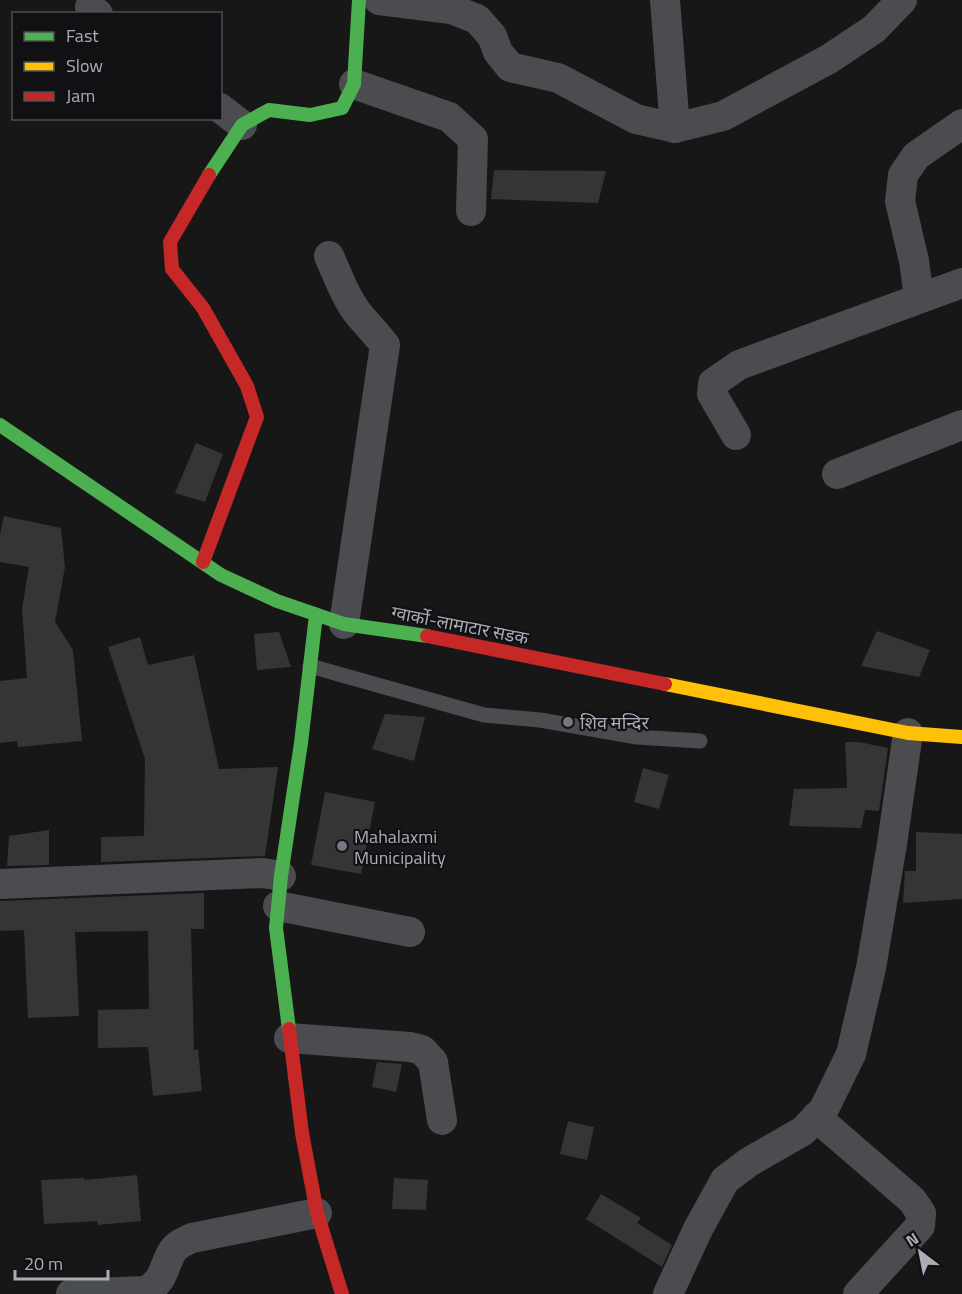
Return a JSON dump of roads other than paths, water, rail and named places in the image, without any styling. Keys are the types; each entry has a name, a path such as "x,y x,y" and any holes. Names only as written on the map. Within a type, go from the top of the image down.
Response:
{"street":[{"path":"203,562 257,417 247,386 203,308 172,269 170,242 194,198 231,116 269,110 310,115 342,108 354,84 359,0"},
{"path":"379,0 451,9 477,19 492,36 498,52 510,67 558,78 636,119 675,128 723,116 829,59 874,30 897,2"},
{"path":"666,0 675,128"},
{"path":"354,84 449,117 472,139 471,211"},
{"path":"919,297 914,261 900,201 903,175 916,156 962,124"},
{"path":"329,256 360,315 385,345 344,624"},
{"path":"735,435 712,394 713,383 740,365 962,283"},
{"name":"ग्वार्को-लामाटार सडक","path":"0,425 221,575 277,601 316,615 344,624 407,632 908,733 962,737"},
{"path":"837,474 962,425"},
{"path":"316,615 293,798 280,876 276,928 302,1133 317,1213 342,1294"},
{"path":"668,1294 698,1228 725,1180 748,1162 803,1131 824,1109 851,1054 869,978 908,733"},
{"path":"0,884 262,873 280,876"},
{"path":"278,906 410,933"},
{"path":"290,1038 410,1047 422,1050 433,1062 442,1120"},
{"path":"816,1117 912,1200 921,1213 920,1226 858,1294"},
{"path":"71,1294 145,1291 155,1286 162,1277 173,1251 181,1243 192,1238 317,1213"}],"lane":[{"path":"310,666 484,715 540,720 637,737 700,741"}],"place":[{"name":"शिव मन्दिर","path":"568,722"},
{"name":"Mahalaxmi Municipality","path":"342,846"}]}
